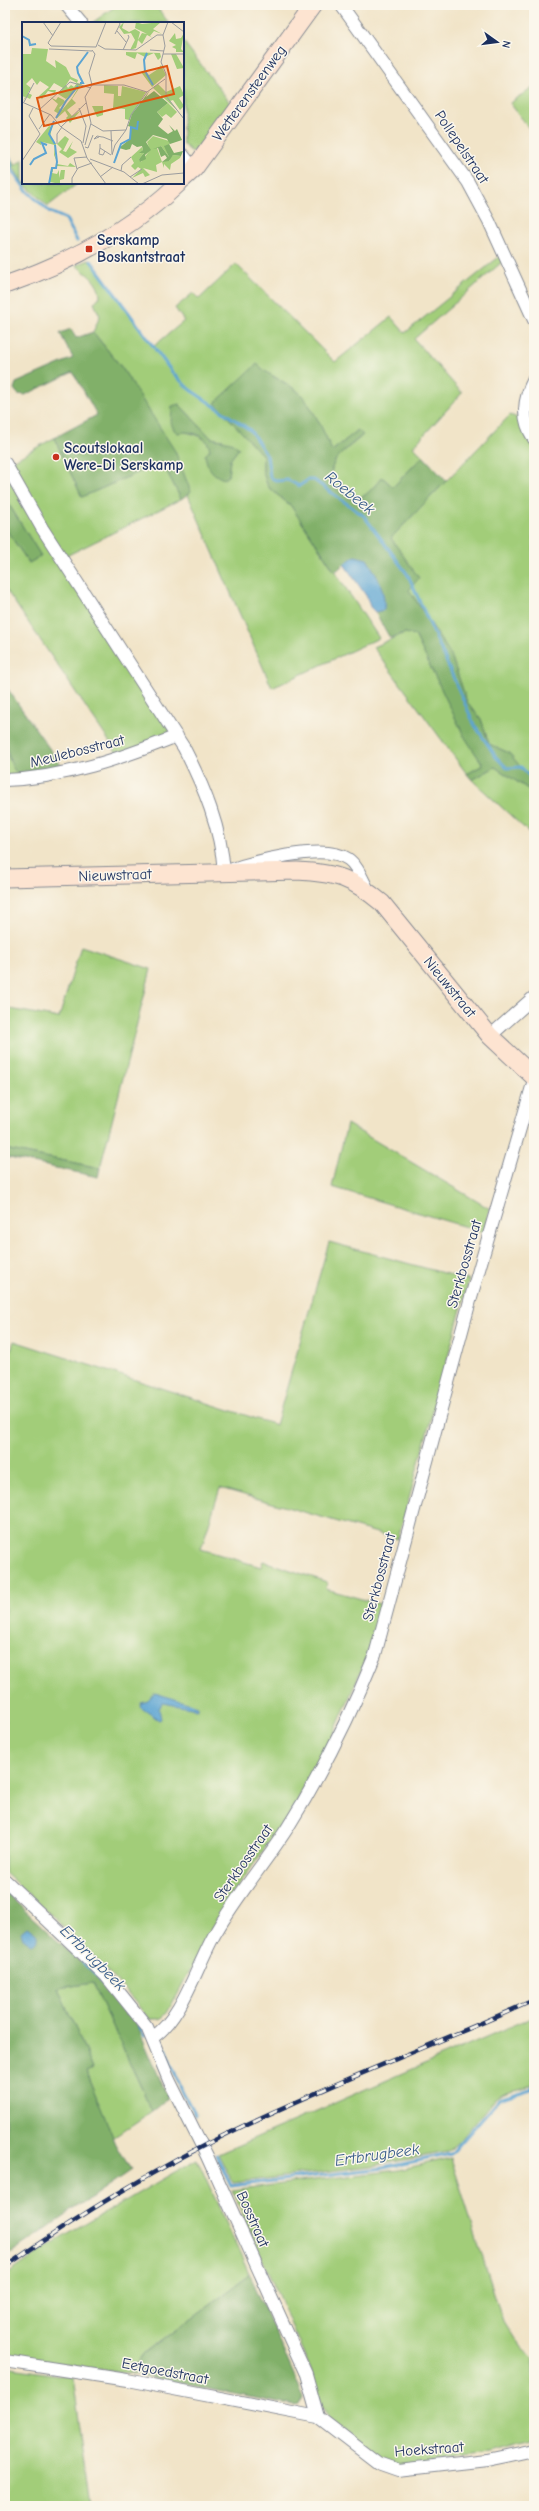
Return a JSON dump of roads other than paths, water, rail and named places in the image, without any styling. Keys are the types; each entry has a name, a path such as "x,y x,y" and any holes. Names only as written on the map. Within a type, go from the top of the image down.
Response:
{"street":[{"path":"66,5 80,22"},
{"name":"Wetterensteenweg","path":"188,174 313,5"},
{"name":"Pollepelstraat","path":"341,5 471,187 534,320"},
{"path":"184,159 188,174"},
{"path":"5,285 26,278 104,240 136,220 178,184"},
{"path":"534,379 526,394 524,416 527,429 534,439"},
{"path":"5,463 42,528 177,736 200,780 210,805 223,854 224,872"},
{"name":"Meulebosstraat","path":"5,780 28,779 104,763 177,736"},
{"name":"Nieuwstraat","path":"5,878 224,872 328,872 361,885 382,903 490,1036 534,1077"},
{"path":"490,1036 534,997"},
{"name":"Sterkbosstraat","path":"153,2037 168,2024 205,1950 230,1907 288,1827 335,1744 375,1655 471,1297 534,1080"},
{"name":"Bosstraat","path":"5,1880 106,1976 132,2006 153,2037 169,2080 210,2163 306,2374 318,2417"},
{"name":"Eetgoedstraat","path":"5,2361 127,2380 318,2417"},
{"name":"Hoekstraat","path":"318,2417 378,2463 398,2470 487,2460 534,2450"}],"water":[{"path":"355,556 367,559 374,571 384,596 384,610 375,612 370,607 367,597 344,564"},
{"path":"155,1693 197,1706 197,1709 162,1703 159,1709 161,1719 159,1720 140,1707 141,1703 148,1701"},
{"path":"27,1927 38,1935 38,1940 33,1945 23,1938 21,1932"}],"waterway":[{"name":"Roebeek","path":"5,152 10,158 12,170 26,190 50,212 66,219 77,241"},
{"name":"Roebeek","path":"91,261 172,372 189,389 250,430 267,456 270,477 277,481 288,480 299,486 308,480 314,480 364,516 408,575 474,724 496,757 507,768 521,767 534,781"},
{"name":"Ertbrugbeek","path":"5,1889 11,1894"},
{"name":"Ertbrugbeek","path":"82,1961 109,1989"},
{"name":"Ertbrugbeek","path":"139,2026 145,2036"},
{"path":"165,2048 182,2091 195,2115"},
{"name":"Ertbrugbeek","path":"216,2155 231,2186 383,2168 451,2154 499,2099 534,2088"}],"railway":[{"path":"5,2267 62,2228 120,2192 210,2142 277,2110 534,2000"}],"place":[{"name":"Serskamp Boskantstraat","path":"89,249"},
{"name":"Scoutslokaal Were-Di Serskamp","path":"56,457"}]}
